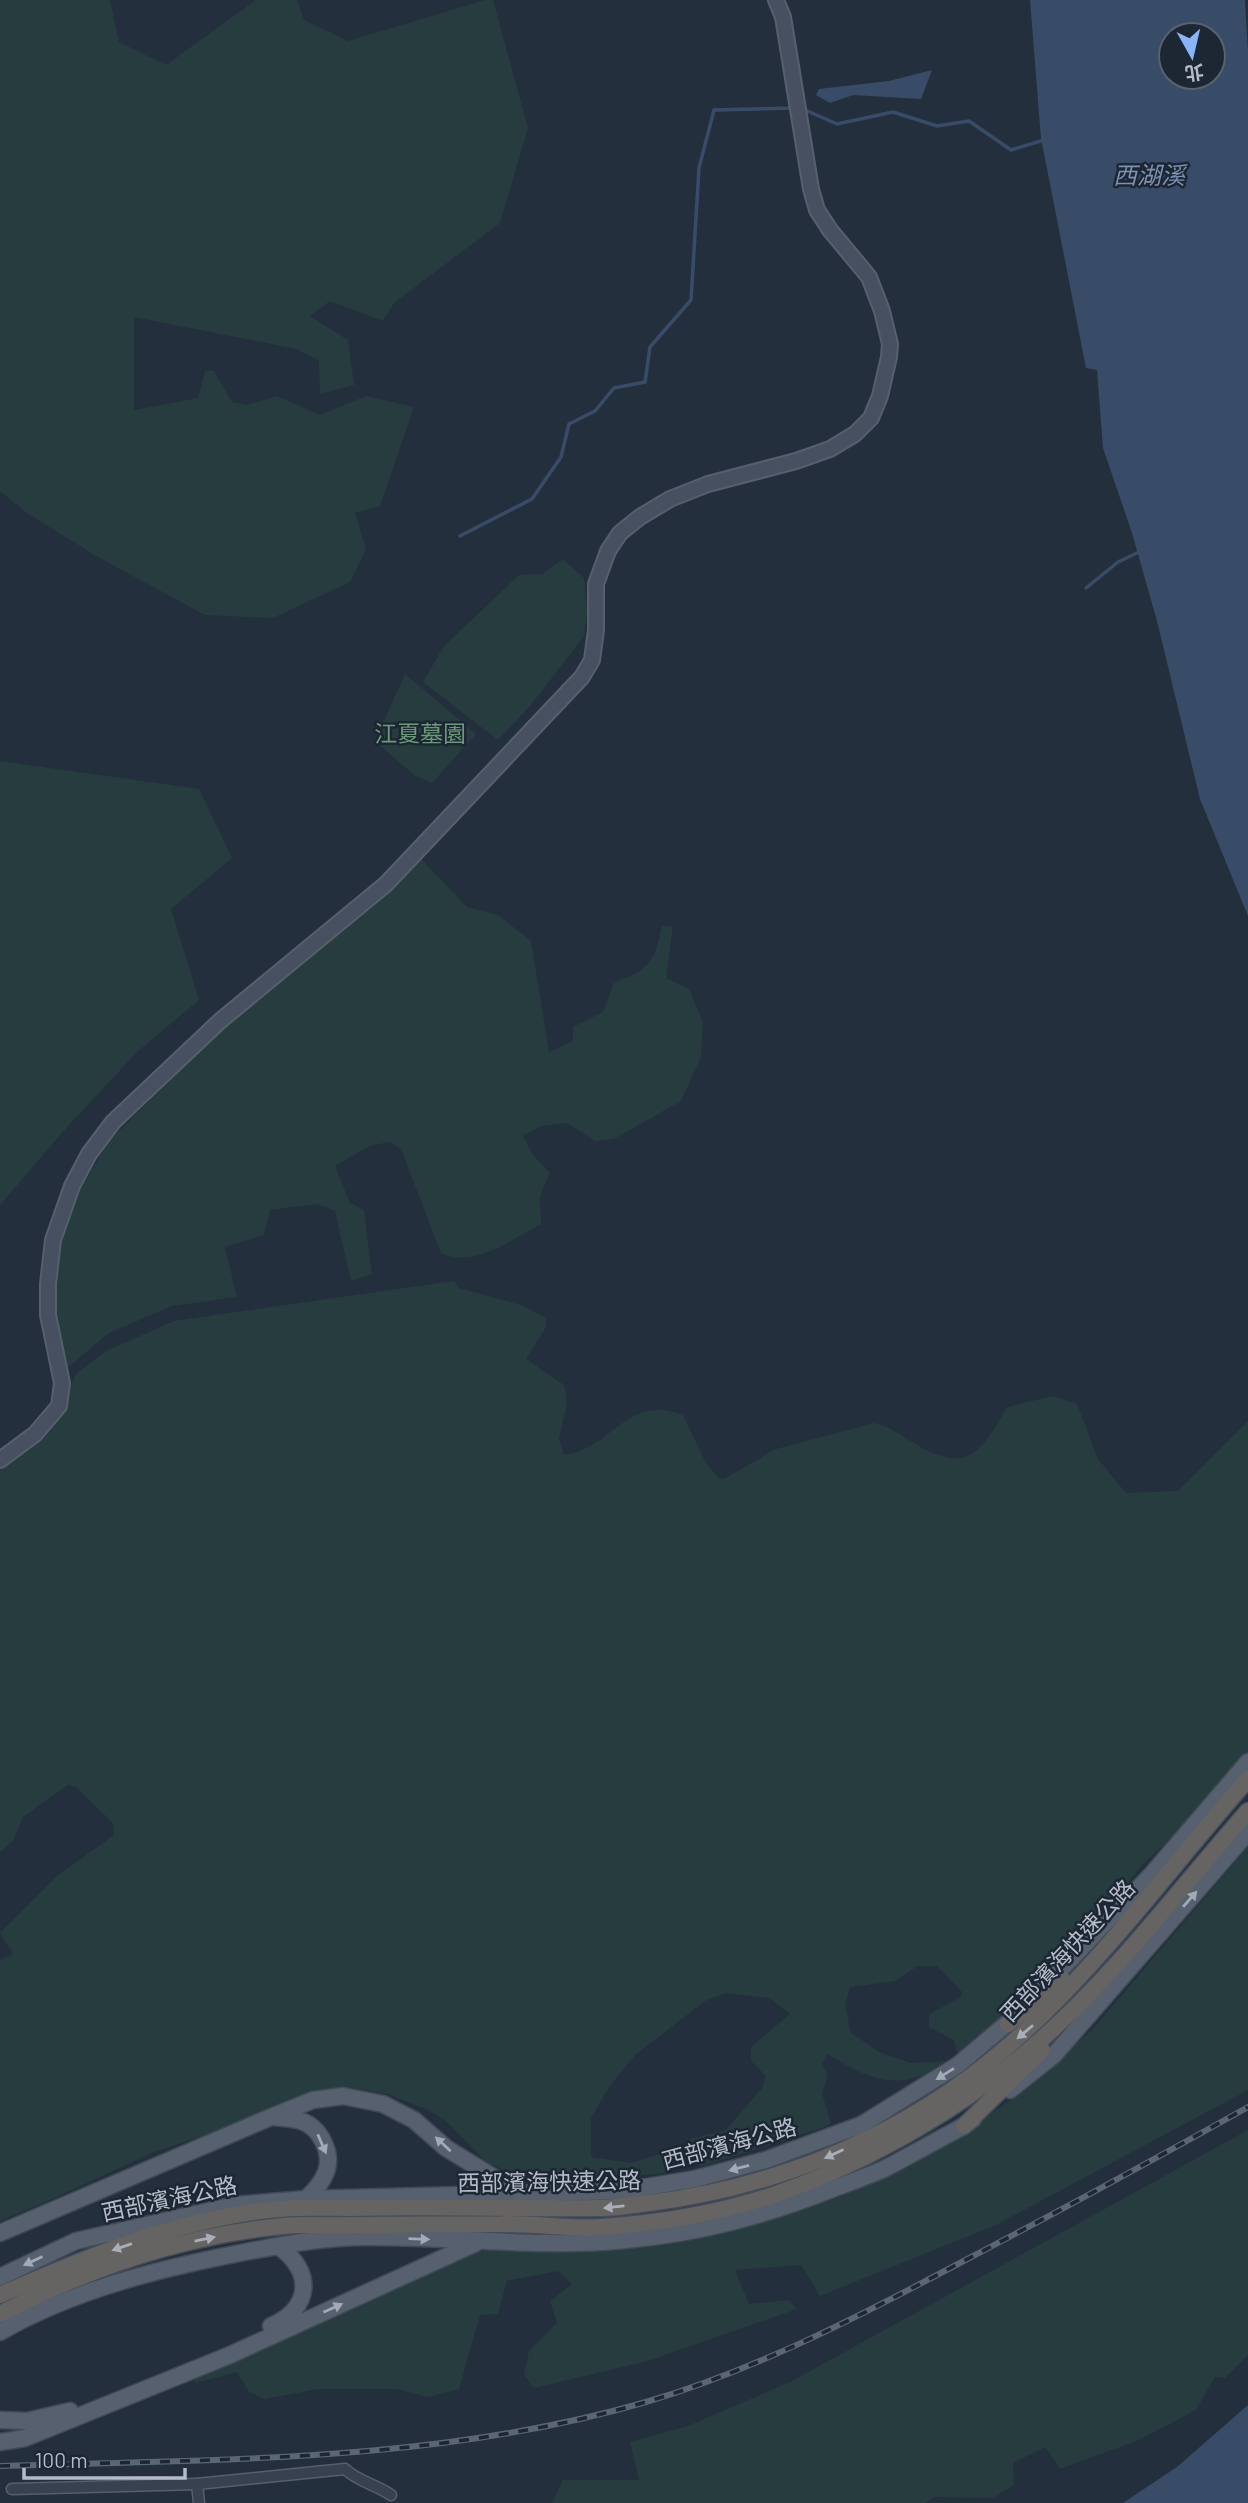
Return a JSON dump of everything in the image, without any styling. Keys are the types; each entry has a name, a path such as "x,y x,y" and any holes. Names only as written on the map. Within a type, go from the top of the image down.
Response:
{"highway":[{"name":"西部濱海快速公路","path":"0,2295 63,2267 205,2221 279,2209 429,2206 603,2208 685,2199 764,2180 822,2160 925,2108 1031,2027 1112,1940 1248,1779"},
{"name":"西部濱海快速公路","path":"2,2313 72,2281 163,2248 284,2226 530,2223 599,2228 719,2211 776,2195 832,2172 926,2124 983,2086 1044,2037 1129,1951 1248,1811"},
{"path":"1008,2024 1048,1993 1165,1876"},
{"path":"964,2126 1037,2055 1129,1951"}],"main road":[{"path":"0,1460 36,1434 59,1406 62,1383 48,1315 53,1240 72,1186 89,1154 113,1122 220,1021 386,884 582,677 592,660 596,584 608,551 621,533 640,517 670,499 708,484 796,461 830,449 855,434 872,418 880,396 890,344 882,311 869,277 817,210 811,189 783,18 776,0"},
{"name":"西部濱海公路","path":"0,2277 76,2241 235,2205 306,2199 561,2194 635,2189 695,2179 806,2147 861,2125 958,2065 1008,2024 1152,1874 1248,1762"},
{"path":"0,2332 19,2321 78,2297 166,2268 278,2246 364,2237 544,2245 691,2232 745,2220 882,2170 964,2126 1054,2054 1248,1832"},
{"path":"0,2233 313,2100 343,2096 383,2104 414,2120 446,2148 521,2194"},
{"path":"271,2117 302,2121 314,2129 323,2140 328,2158 327,2170 320,2184 306,2199"},
{"path":"0,2442 25,2438 230,2356 482,2241"},
{"path":"0,2420 27,2421 112,2402 209,2354 282,2322 300,2303 304,2291 303,2279 292,2256 278,2246"}],"street":[{"path":"12,2489 197,2484 345,2469 378,2485 391,2495"},
{"path":"197,2484 199,2503"}],"green space":[{"path":"0,0 110,0 119,42 166,65 256,0 297,0 304,20 348,41 485,0 493,0 528,128 500,223 394,303 383,321 330,301 310,316 348,340 354,385 320,394 319,361 297,349 134,317 134,410 198,398 205,371 214,371 232,402 247,405 277,396 320,415 366,396 414,407 380,506 355,513 366,549 350,582 273,618 205,615 96,556 27,513 0,491"},
{"path":"563,559 584,578 587,611 584,636 531,705 498,740 423,682 444,646 519,575 542,574"},
{"name":"江夏墓園","path":"405,674 476,734 432,783 414,775 375,741"},
{"path":"0,761 199,789 232,858 171,909 199,1000 138,1051 0,1205"},
{"path":"421,859 467,907 498,915 531,941 549,1052 573,1041 573,1027 603,1012 614,983 643,968 653,957 662,926 673,926 666,978 689,989 703,1022 701,1057 681,1101 614,1139 595,1141 567,1123 541,1126 523,1136 533,1155 550,1173 540,1196 541,1224 492,1250 466,1257 441,1253 401,1149 390,1142 369,1146 335,1166 350,1203 364,1210 372,1274 351,1281 335,1211 318,1204 270,1210 264,1235 225,1247 237,1297 172,1306 109,1333 67,1368 56,1367 53,1237 108,1142 241,1010"},
{"path":"454,1281 459,1288 521,1305 546,1318 546,1327 526,1359 564,1385 567,1403 559,1439 564,1455 594,1444 633,1417 647,1411 664,1410 683,1415 706,1463 718,1478 724,1479 776,1449 874,1423 932,1453 959,1458 970,1455 980,1447 1007,1407 1053,1396 1077,1404 1098,1459 1126,1493 1178,1491 1248,1421 1248,1755 1201,1811 1141,1866 1080,1948 972,2050 957,2052 954,2040 929,2027 929,2014 960,1998 962,1992 937,1966 918,1966 895,1981 850,1987 845,2005 851,2033 879,2052 911,2063 946,2061 921,2076 893,2080 859,2072 828,2054 822,2064 828,2075 822,2093 831,2124 819,2129 703,2166 690,2164 685,2152 689,2139 726,2130 762,2088 766,2076 751,2061 751,2047 790,2014 769,1998 725,1993 705,2001 635,2055 609,2087 591,2118 591,2157 631,2163 669,2151 670,2169 665,2173 545,2184 525,2180 486,2162 446,2121 428,2110 387,2094 352,2088 280,2104 227,2128 154,2152 0,2221 0,1960 13,1954 0,1933 57,1876 114,1835 113,1823 75,1786 68,1785 23,1817 13,1841 0,1852 0,1466 42,1439 77,1373 106,1351 174,1321"},
{"path":"1248,1847 1248,2090 994,2226 820,2296 801,2265 735,2270 749,2304 789,2300 797,2309 648,2361 534,2388 524,2375 529,2351 557,2323 550,2301 572,2284 558,2271 507,2281 498,2314 480,2315 459,2389 428,2397 396,2389 318,2389 265,2399 249,2392 237,2372 195,2383 196,2372 472,2253 513,2244 575,2249 674,2242 770,2220 842,2196 935,2152 1009,2101 1092,2030"},
{"path":"1248,2130 1248,2355 1225,2378 1215,2377 1196,2410 1139,2440 1060,2469 1045,2447 1013,2463 1014,2485 993,2498 934,2497 925,2503 552,2503 563,2480 639,2480 630,2442 688,2426 790,2382"}],"water":[{"name":"西湖溪","path":"1030,0 1245,0 1248,52 1248,916 1200,799 1157,621 1132,533 1103,448 1097,370 1086,368 1041,138"},
{"path":"932,70 921,99 853,95 830,103 816,95 819,89 889,81"},
{"path":"1248,2405 1248,2503 1123,2503 1177,2467"}],"waterway":[{"path":"460,536 532,499 561,457 569,424 595,411 614,388 645,382 650,347 691,300 699,168 714,110 795,108"},
{"path":"803,109 837,124 893,112 937,126 969,121 1011,150 1044,140"},
{"path":"1086,588 1118,562 1139,552"}],"railway":[{"path":"0,2466 244,2459 407,2447 487,2437 567,2422 646,2402 766,2359 843,2323 1248,2107"}]}
